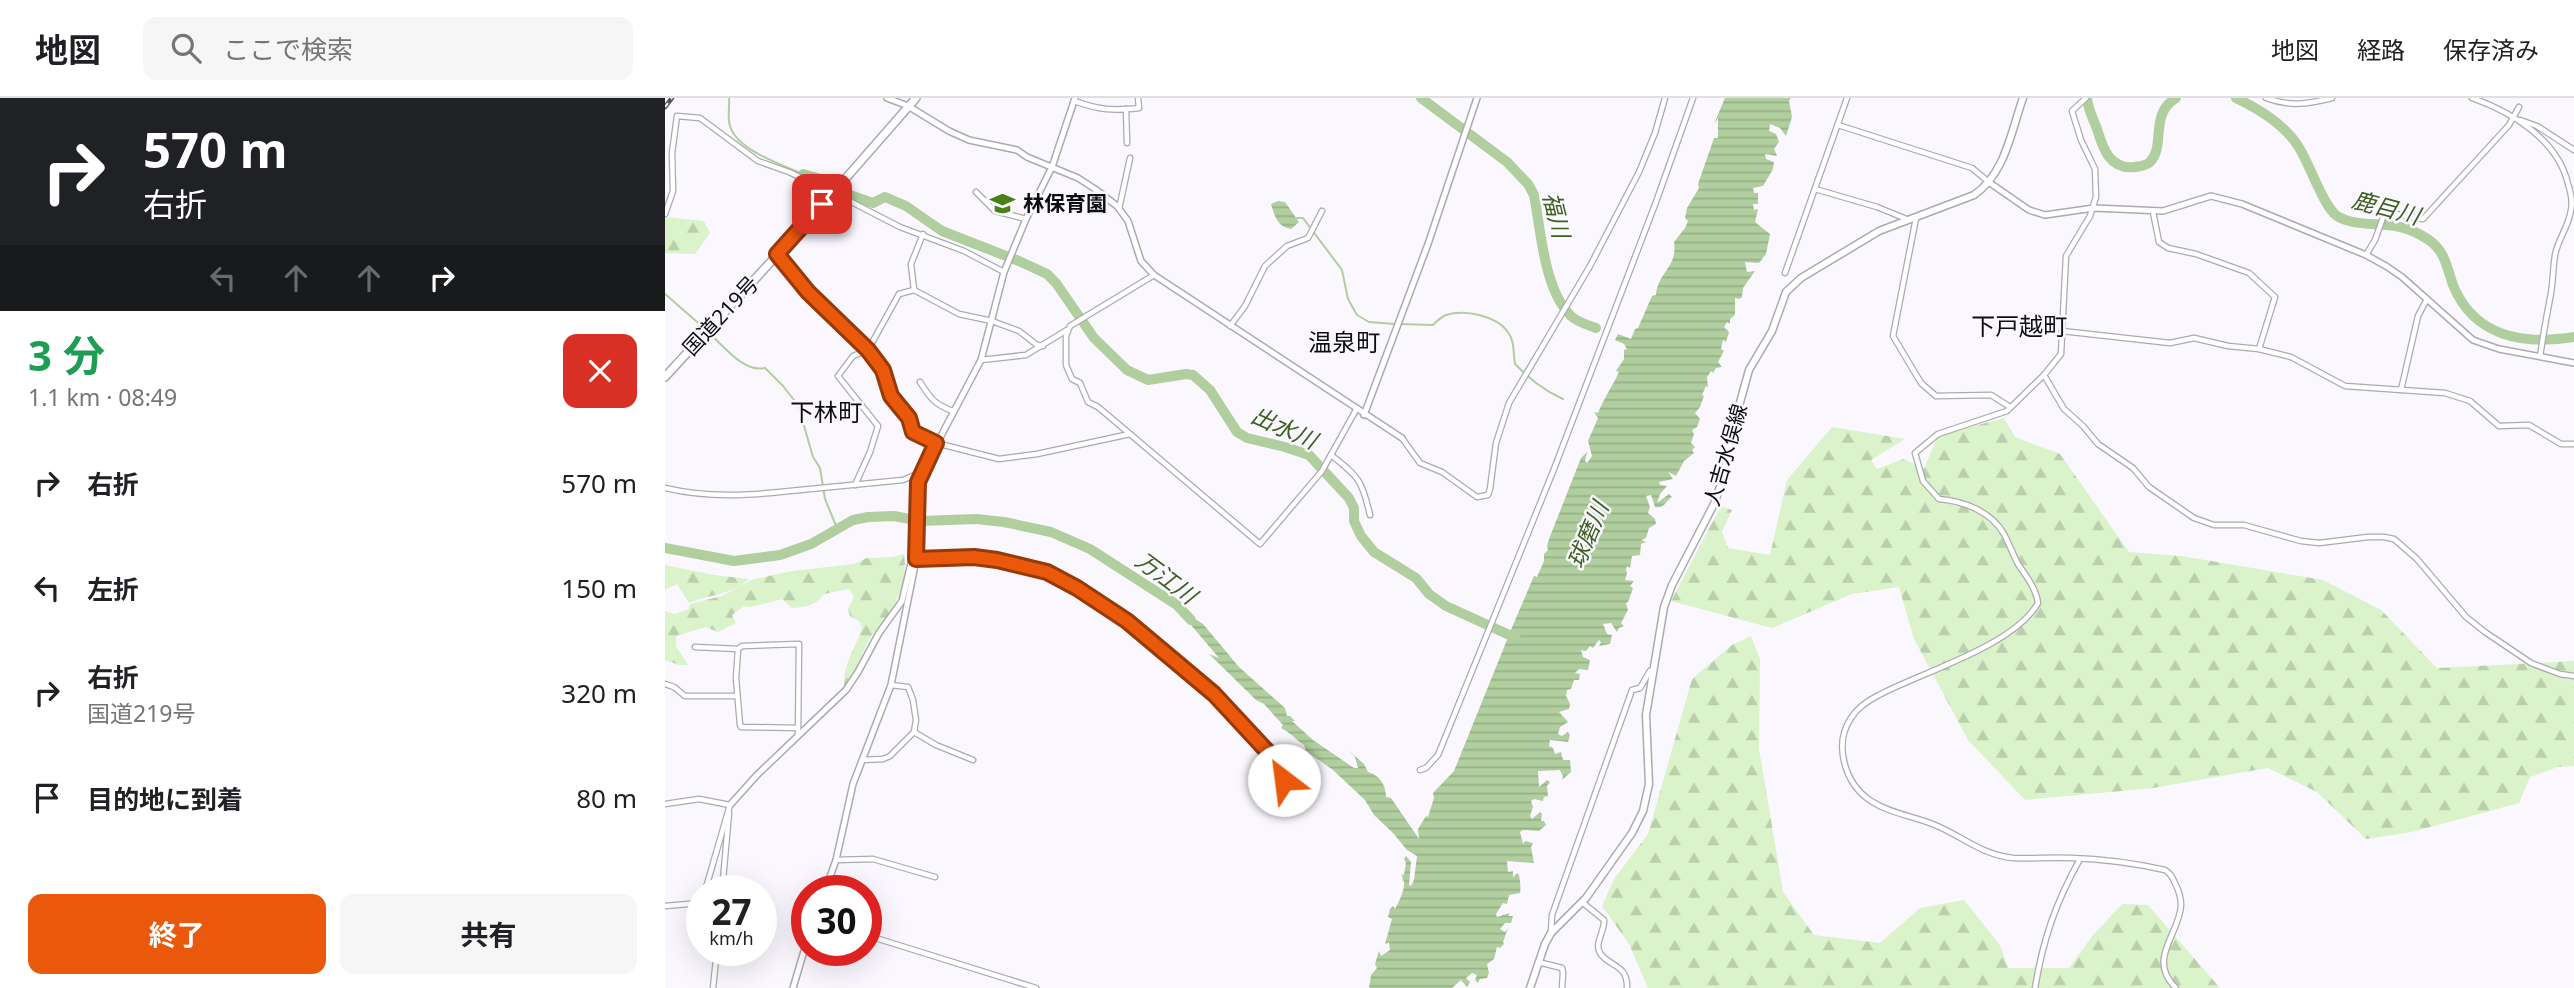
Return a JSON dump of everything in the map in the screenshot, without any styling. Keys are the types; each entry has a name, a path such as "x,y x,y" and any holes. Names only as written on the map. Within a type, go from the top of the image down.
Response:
{"highway":[{"name":"国道219号","path":"666,375 916,98"}],"main road":[{"path":"1990,183 1997,173 2023,98"},
{"name":"人吉水俣線","path":"1530,988 1551,933 1582,902 1632,833 1643,811 1649,783 1646,715 1664,607 1714,504 1723,478 1731,435 1749,370 1772,331 1786,292 1801,278 1861,241 1974,195 1990,183"}],"street":[{"path":"887,98 959,136 1017,150 1027,157 1078,178 1119,209 1128,221 1142,261 1154,275 1402,438 1420,463 1442,472 1477,497 1487,495 1490,489 1496,443 1509,403 1568,305 1639,172 1655,133 1665,98"},
{"path":"831,875 853,784 891,685 916,557 918,482 981,360 1004,272 1052,167 1075,99 1099,110 1139,108 1138,98"},
{"path":"1364,415 1428,244 1477,98"},
{"path":"1420,770 1426,768 1437,755 1549,481 1693,98"},
{"path":"1785,273 1847,98"},
{"path":"2086,98 2072,111 2081,140 2095,169 2094,208 2066,256 2061,354 2044,375 2007,411 1938,434 1915,453 1923,481 1939,499 1956,500 1985,514 2003,532 2033,588 2038,603 2017,627 1989,644 1886,691 1858,708 1844,731 1843,754 1848,776 1862,795 1887,810 1933,824 1997,856 2080,859 2146,866 2171,874 2181,905 2167,943 2164,962 2166,975 2176,988"},
{"path":"2266,98 2287,105 2304,105 2332,98"},
{"path":"2472,98 2513,118 2537,126 2574,150"},
{"path":"2366,255 2375,240 2385,212 2423,219 2509,125 2519,107"},
{"path":"1126,109 1127,143"},
{"path":"665,214 673,191 672,152 677,116 700,118 758,161 789,172 900,227 964,251 1004,272"},
{"path":"2513,118 2559,157 2572,200 2556,252 2540,357"},
{"path":"1838,125 1972,168 2036,214 2094,208 2153,212 2172,209 2211,196 2222,198 2269,214 2366,255 2402,277 2473,340 2499,349 2574,363"},
{"path":"1119,209 1130,158"},
{"path":"2567,179 2574,182"},
{"path":"1815,189 1913,219 1893,336 1921,383 1936,396 1991,395 2010,407"},
{"path":"976,192 995,211 1026,219"},
{"path":"1230,327 1245,306 1265,266 1287,246 1308,238 1322,211"},
{"path":"2153,212 2159,242 2168,248 2196,254 2249,273 2275,297 2259,349"},
{"path":"914,290 911,264 923,234"},
{"path":"777,254 808,292 868,350 883,370 891,396 909,418 913,432 936,443 999,459 1037,454 1130,434"},
{"path":"981,360 1026,355 1154,275"},
{"path":"855,485 878,426 838,376 853,356 868,350 899,294 914,290 959,314 992,321 1019,331 1037,345 1043,346"},
{"path":"2401,390 2418,316 2427,299"},
{"path":"1070,326 1066,336 1066,365 1072,379 1080,383 1088,402 1098,407 1261,544 1322,471 1357,408"},
{"path":"2062,331 2170,343 2195,338 2228,346 2259,349 2291,357 2345,386 2445,393 2470,401 2499,426 2529,425 2560,444 2574,444"},
{"path":"2044,375 2064,409 2084,426 2098,444 2133,468 2150,487 2194,518 2214,525 2244,525 2301,541 2319,543 2368,537 2394,539 2417,559 2452,604 2485,632 2531,663 2560,674 2574,676"},
{"path":"920,382 930,400 937,406 953,411"},
{"path":"1331,456 1356,474 1364,490 1370,515"},
{"path":"665,488 733,496 903,480 922,472"},
{"path":"916,557 997,560 1047,572 1127,621 1214,694 1279,764 1284,780 1281,804"},
{"path":"710,875 730,805 757,775 846,690 873,642 902,601 911,563 916,557"},
{"path":"695,647 738,649 742,646 799,644 798,736"},
{"path":"738,649 737,696 741,727 798,728"},
{"path":"1551,933 1552,915 1632,690 1640,688 1650,671 1654,670"},
{"path":"665,684 685,696 737,696"},
{"path":"861,760 890,756 914,733 916,720 912,694 908,687 891,685"},
{"path":"914,733 973,760"},
{"path":"665,804 699,799 730,805"},
{"path":"723,875 730,805"},
{"path":"836,860 846,862 873,859 935,877"},
{"path":"2035,988 2045,938 2056,905 2080,859"},
{"path":"1582,902 1604,920 1599,948 1601,954 1625,974 1627,988"},
{"path":"665,906 686,905"},
{"path":"882,940 1035,988"},
{"path":"1538,962 1562,968 1562,988"},
{"path":"713,988 715,966"},
{"path":"793,988 800,966"}],"green space":[{"path":"665,217 704,221 710,233 695,254 665,253"},
{"path":"2004,418 2015,437 2060,454 2129,552 2181,556 2323,580 2381,610 2437,668 2574,661 2574,766 2558,767 2530,777 2519,803 2412,832 2366,839 2317,792 2268,768 2153,788 2025,800 1968,740 1914,639 1899,587 1852,594 1772,628 1671,601 1721,506 1732,510 1722,532 1728,548 1770,555 1787,480 1832,427 1905,439 1871,460 1877,469 1903,459 1924,468 1938,436"},
{"path":"904,554 903,582 896,600 887,617 870,638 856,669 844,686 848,663 862,628 860,622 850,616 848,609 854,597 849,589 824,594 814,603 802,607 792,608 782,599 751,607 744,606 732,615 736,623 718,632 706,627 676,636 676,646 688,665 665,660 665,611 675,614 689,609 690,604 722,596 751,580 792,571 854,564 867,558"},
{"path":"665,565 749,579 728,591 689,603 677,584 665,590"},
{"path":"1751,636 1760,659 1759,749 1783,892 1814,935 1880,943 1920,908 1964,900 2000,945 2008,968 2069,968 2093,935 2122,904 2148,905 2220,988 1648,988 1629,944 1602,906 1614,879 1648,834 1692,679 1732,645"}],"water":[{"name":"球磨川","path":"1725,98 1791,98 1789,101 1792,117 1786,136 1780,128 1770,124 1769,131 1776,134 1779,142 1774,149 1777,156 1765,154 1766,159 1774,162 1773,169 1763,186 1753,188 1754,193 1758,193 1758,204 1753,204 1754,210 1758,209 1755,222 1770,234 1766,254 1759,263 1745,262 1747,272 1755,271 1743,288 1742,297 1735,298 1735,315 1730,319 1730,324 1727,322 1724,327 1729,332 1726,342 1723,340 1721,349 1724,351 1718,362 1722,367 1716,368 1713,373 1711,371 1707,377 1708,387 1706,386 1700,407 1695,413 1700,419 1697,427 1692,430 1694,434 1691,443 1695,447 1692,450 1694,453 1684,461 1676,476 1668,472 1673,479 1659,482 1660,485 1667,486 1657,503 1669,494 1672,497 1663,506 1655,507 1651,495 1646,496 1650,507 1648,513 1655,519 1656,524 1649,528 1646,538 1641,540 1646,542 1641,544 1640,555 1632,556 1630,568 1627,566 1625,580 1634,581 1626,603 1628,610 1621,623 1624,626 1617,632 1611,623 1603,624 1607,634 1612,635 1610,644 1599,646 1599,640 1593,648 1590,646 1586,651 1581,650 1583,657 1590,660 1588,670 1579,669 1575,673 1580,674 1579,680 1574,680 1566,696 1569,709 1559,712 1568,722 1560,727 1558,734 1562,736 1568,732 1568,742 1550,740 1549,746 1555,754 1561,752 1563,760 1570,760 1571,772 1562,780 1560,770 1538,771 1539,787 1547,780 1550,782 1547,786 1548,796 1544,797 1543,801 1531,801 1533,807 1530,816 1532,819 1540,812 1541,821 1546,825 1539,831 1520,832 1523,844 1525,841 1533,843 1531,847 1534,863 1507,861 1508,872 1513,871 1513,877 1517,873 1519,875 1520,893 1509,895 1507,904 1503,903 1496,914 1497,917 1510,913 1508,916 1513,916 1511,923 1505,923 1500,929 1505,932 1508,928 1504,944 1500,948 1497,947 1494,959 1487,964 1487,978 1480,979 1478,983 1475,980 1477,975 1472,973 1466,978 1470,982 1467,987 1461,980 1452,988 1369,988 1371,975 1377,968 1375,964 1379,951 1381,956 1390,950 1389,942 1385,944 1392,919 1388,917 1390,909 1393,906 1395,909 1403,891 1402,874 1404,875 1406,863 1404,859 1406,856 1411,862 1411,886 1417,856 1407,850 1374,815 1365,800 1281,728 1283,725 1264,704 1256,700 1209,654 1219,658 1174,605 1203,624 1239,667 1285,708 1287,716 1313,740 1354,768 1358,768 1355,757 1348,750 1364,764 1368,772 1381,782 1386,797 1391,798 1419,839 1418,829 1426,816 1428,817 1433,793 1454,771 1509,635 1504,633 1505,630 1510,632 1534,576 1537,577 1544,561 1549,539 1581,458 1587,452 1587,463 1592,456 1588,441 1598,418 1594,412 1598,413 1619,372 1616,371 1624,359 1624,350 1627,349 1624,344 1615,340 1618,334 1631,339 1671,264 1674,242 1688,221 1685,218 1687,208 1699,188 1698,184 1714,138 1718,138 1718,118 1714,124"},
{"path":"1285,202 1299,222 1291,229 1283,226 1275,217 1271,204"}],"waterway":[{"path":"729,98 729,119 734,135 761,156 803,174"},
{"name":"福川","path":"1421,98 1507,162 1528,184 1534,195 1545,259 1555,291 1571,316 1596,328"},
{"name":"福川","path":"1428,103 1429,98"},
{"name":"鹿目川","path":"2087,98 2105,151 2114,162 2126,167 2143,166 2150,162 2157,148 2163,112 2176,98"},
{"name":"鹿目川","path":"2236,98 2270,118 2292,138 2327,203 2337,216 2352,222 2404,228 2434,244 2442,255 2462,302 2487,326 2519,338 2537,340 2574,337"},
{"name":"出水川","path":"803,174 835,183 844,193 873,203 885,197 906,206 942,231 1047,274 1094,338 1127,370 1148,380 1193,375 1210,390 1237,432 1247,438 1309,455 1349,498 1354,508 1354,521 1361,536 1374,552 1416,578 1429,594 1446,606 1516,638"},
{"path":"1297,218 1303,218 1342,270 1348,299 1357,315 1369,322 1395,324"},
{"path":"665,294 704,328"},
{"path":"1400,324 1433,325 1444,316 1454,313 1489,318 1508,332 1513,344 1515,364 1537,384 1563,399"},
{"path":"708,332 741,362 765,368 798,405 813,457 820,468 825,499 837,528"},
{"name":"万江川","path":"665,548 734,561 780,555 811,544 853,520 868,517 1004,522 1051,532 1090,549 1177,605 1191,620"}],"railway":[{"path":"665,107 672,98"}],"place":[{"name":"林保育園","path":"1003,204"}],"district":[{"name":"下戸越町","path":"2019,327"},
{"name":"温泉町","path":"1344,343"},
{"name":"下林町","path":"826,413"}],"route":[{"path":"822,204 777,254 808,292 868,350 883,370 891,396 909,418 913,432 936,443 918,482 916,559 974,557 1015,563 1047,572 1077,588 1127,621 1214,694 1279,764 1284,780"}]}
